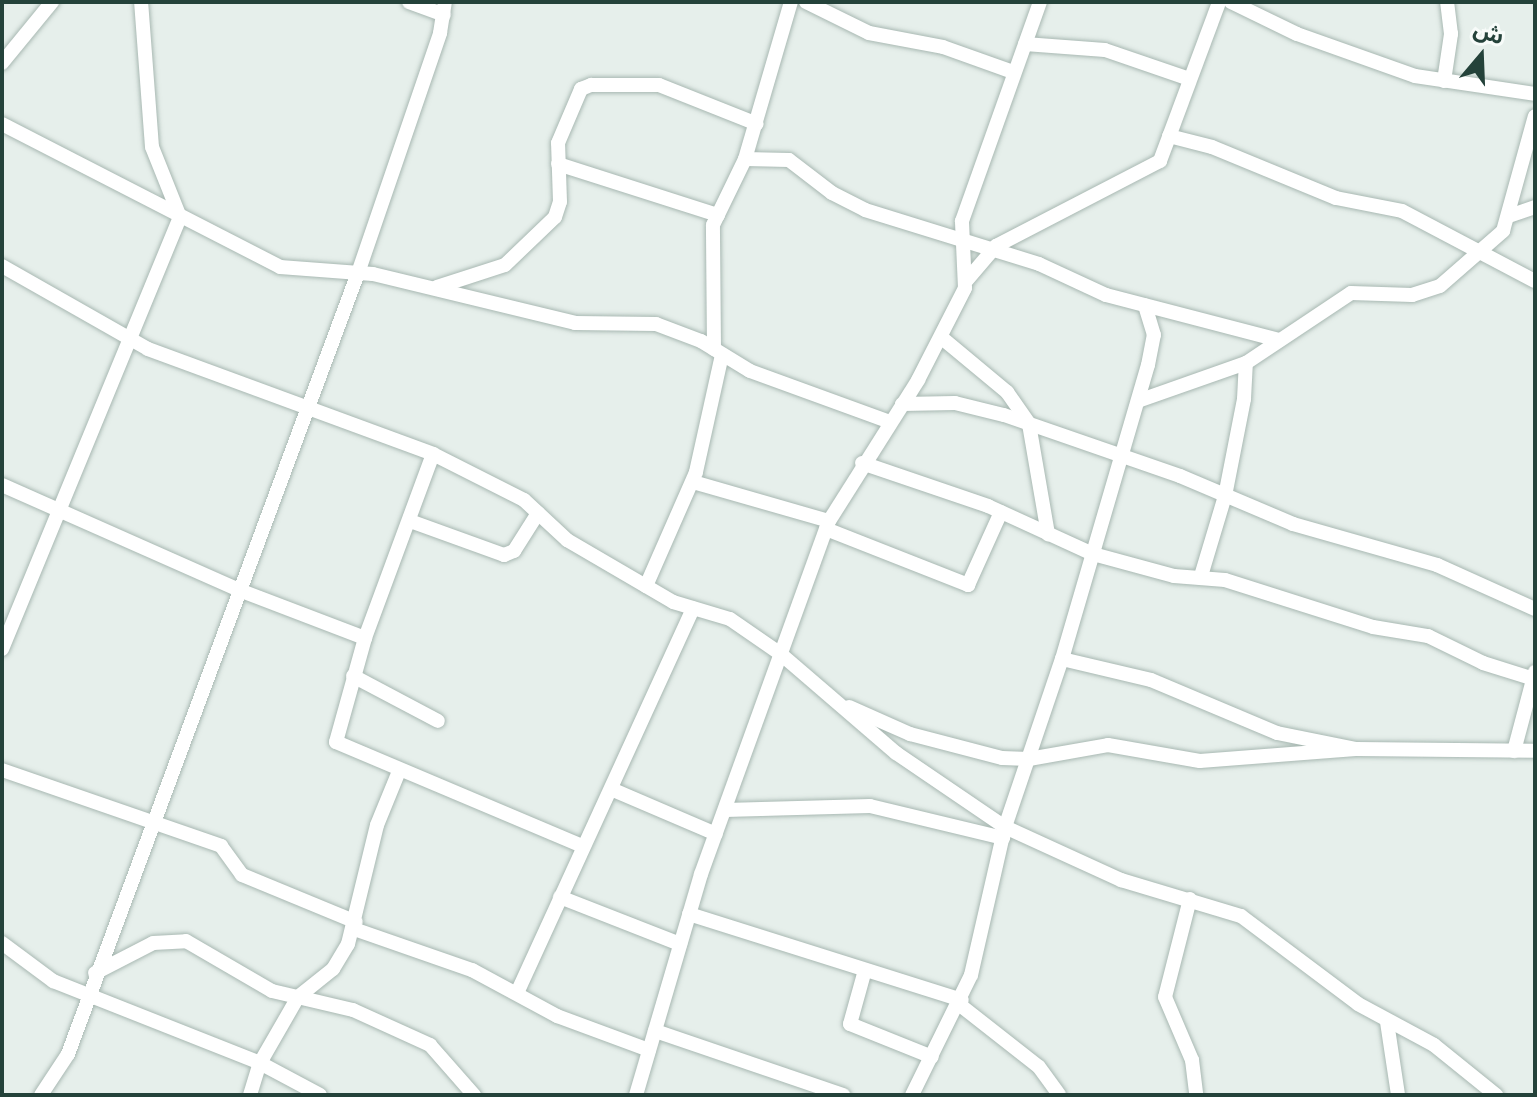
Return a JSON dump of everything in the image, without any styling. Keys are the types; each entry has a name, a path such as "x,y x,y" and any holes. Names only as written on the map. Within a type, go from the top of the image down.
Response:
{"street":[{"path":"2,63 52,2"},
{"path":"2,649 133,341 180,217 152,147 141,2"},
{"path":"41,1095 68,1054 88,991 358,273 444,8 409,2"},
{"path":"646,586 693,482 718,352 713,234 718,215 745,159 757,124 791,2"},
{"path":"806,2 869,33 943,47 1013,72"},
{"path":"967,280 960,242 964,213 1040,2"},
{"path":"636,1095 689,914 828,525 862,463 942,338 967,280 989,252 1091,192 1156,164 1219,2"},
{"path":"1231,2 1297,34 1415,76 1535,94"},
{"path":"1444,81 1451,34 1447,2"},
{"path":"1025,44 1105,50 1189,79"},
{"path":"433,288 495,269 524,252 555,217 560,202 558,164 564,120 575,95 591,85 659,85 757,124"},
{"path":"1138,401 1246,363 1351,293 1426,292 1479,254 1496,240 1509,216 1535,116"},
{"path":"2,124 280,267 358,273 575,323 656,324 718,352 750,371 890,422"},
{"path":"1169,136 1212,147 1336,198 1402,211 1535,281"},
{"path":"745,159 789,160 849,203 989,252 1039,264 1091,289 1279,340"},
{"path":"558,164 718,215"},
{"path":"1509,216 1535,207"},
{"path":"2,266 133,341 433,454 524,500 567,540 646,586 693,608 730,619 782,655 942,787 1004,832"},
{"path":"912,1095 961,1002 1004,832 1062,659 1123,456 1154,335 1145,305"},
{"path":"942,338 1007,392 1029,424 1048,534"},
{"path":"1201,576 1225,496 1244,399 1246,363"},
{"path":"902,404 955,403 1029,424 1123,456 1293,524 1437,565 1535,609"},
{"path":"433,454 365,638 336,742 582,846"},
{"path":"862,463 1001,512 1093,554 1174,576 1201,576 1373,627 1428,636 1483,663 1534,679"},
{"path":"693,482 828,525 968,585 1001,512"},
{"path":"2,485 239,590 365,638"},
{"path":"410,521 504,555 514,551 538,513"},
{"path":"517,993 693,608"},
{"path":"1062,659 1151,680 1277,733 1356,749"},
{"path":"1514,751 1535,671"},
{"path":"353,676 438,721"},
{"path":"835,701 943,745 1029,759 1108,745 1200,761 1356,749 1535,751"},
{"path":"2,770 221,846 242,875 355,926 472,970 557,1016 649,1050"},
{"path":"250,1095 260,1063 298,997 333,969 355,926 377,825 399,771"},
{"path":"611,789 716,834"},
{"path":"725,810 870,806 1004,832 1070,860 1241,916 1387,1022 1434,1045 1496,1095"},
{"path":"560,897 680,944"},
{"path":"1190,899 1165,997 1192,1060 1196,1095"},
{"path":"689,914 961,1002 1039,1067 1059,1095"},
{"path":"95,973 153,943 186,941 272,991 353,1010 430,1045 474,1095"},
{"path":"2,943 38,973 260,1063 320,1095"},
{"path":"865,970 850,1024 932,1057"},
{"path":"1387,1022 1398,1095"},
{"path":"655,1031 798,1088 843,1095"}]}
